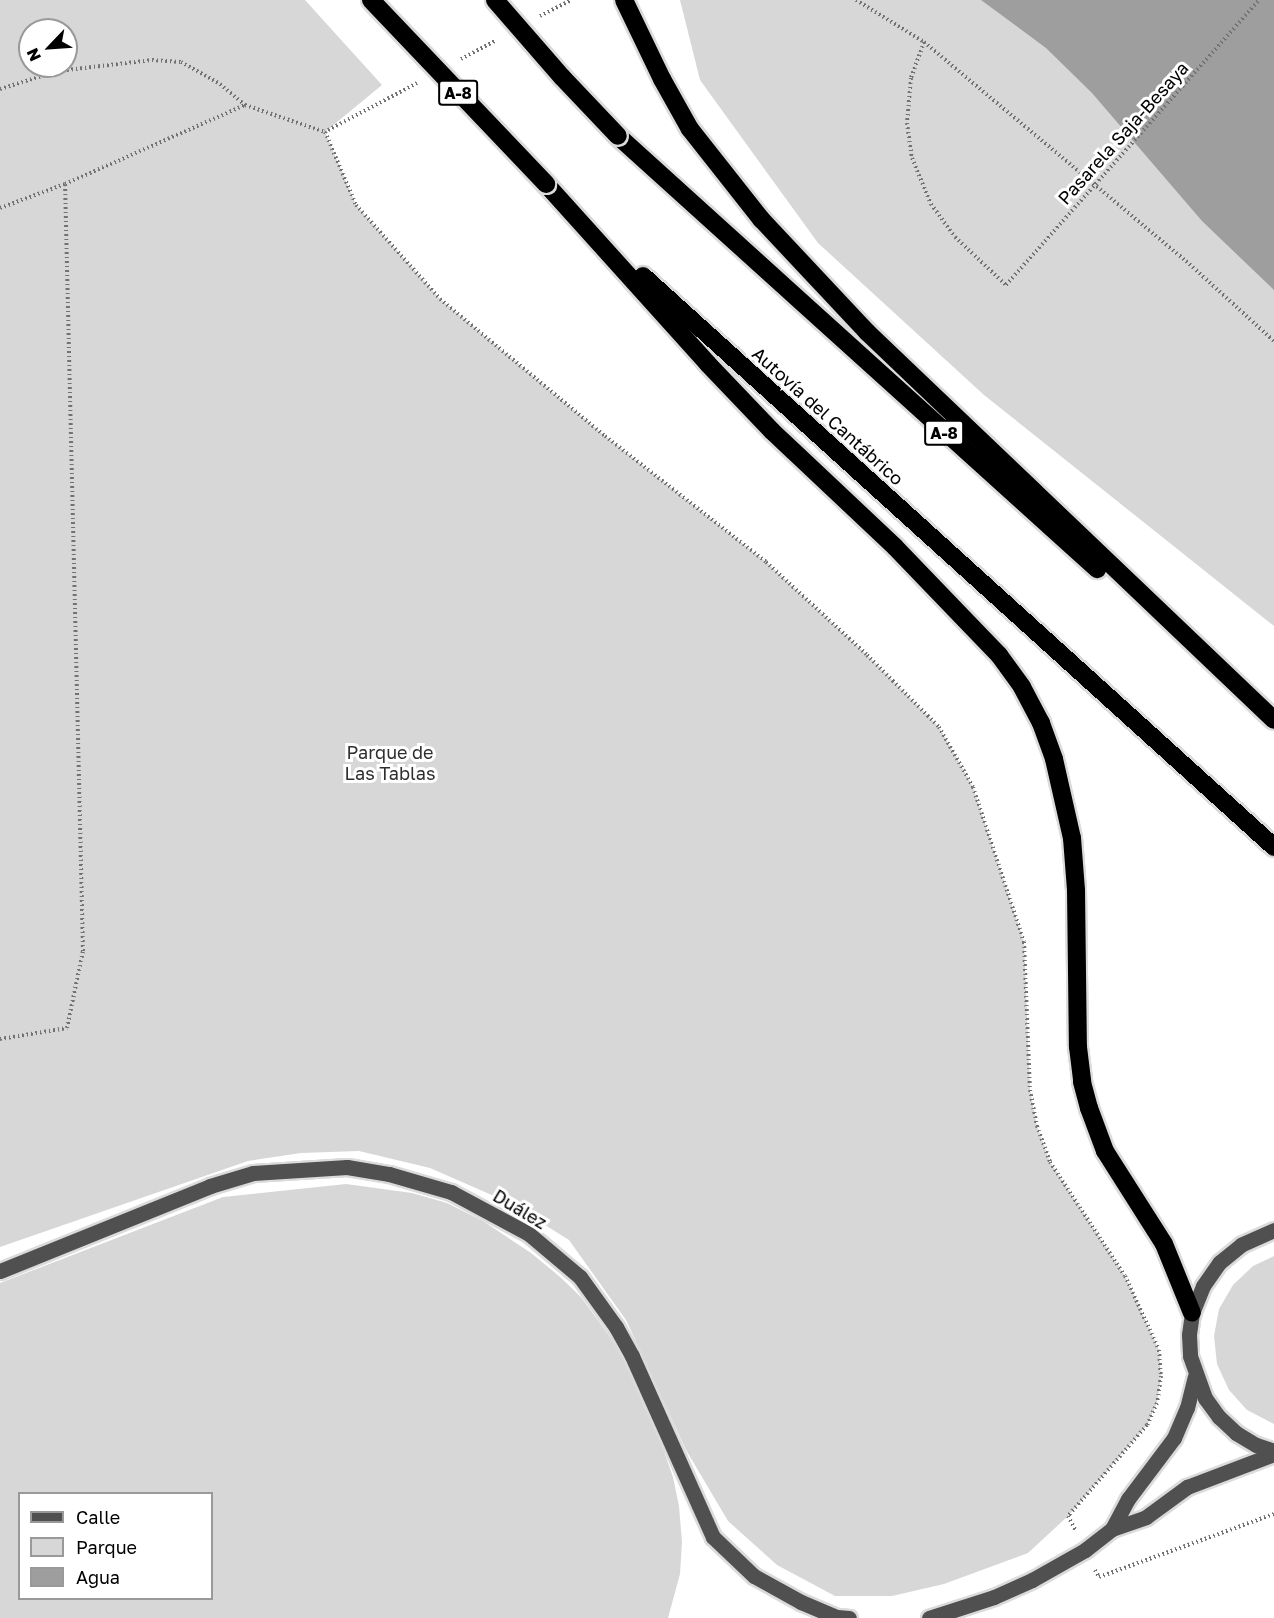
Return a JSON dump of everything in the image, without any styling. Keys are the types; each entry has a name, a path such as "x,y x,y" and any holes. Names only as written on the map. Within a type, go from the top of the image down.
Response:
{"highway":[{"name":"Autovía del Cantábrico","path":"371,0 546,184 678,308 1274,846"},
{"name":"A-8","path":"495,0 562,77 618,136 921,413 1274,723"},
{"path":"624,0 676,106 732,185 867,332 1274,723"},
{"path":"546,184 708,364 772,431 895,547 999,655 1022,687 1041,723 1054,759 1072,838 1076,890 1078,1047 1082,1082 1089,1108 1105,1151 1164,1244 1192,1313"}],"street":[{"name":"Duález","path":"0,1270 191,1194 253,1173 347,1167 389,1174 451,1192 529,1234 580,1277 616,1327 632,1356 713,1537 754,1576 801,1602 837,1617 849,1618"},
{"path":"1274,1230 1241,1245 1219,1263 1203,1287 1192,1313 1190,1356 1195,1377 1205,1398 1219,1417 1236,1433 1274,1453"},
{"path":"1112,1529 1128,1499 1174,1438 1187,1408 1195,1377"},
{"path":"929,1618 994,1597 1032,1580 1085,1550 1112,1529 1146,1517 1170,1497 1206,1478 1274,1453"}],"path":[{"path":"531,21 571,0"},
{"path":"856,0 924,42 1177,253 1274,341"},
{"name":"Pasarela Saja-Besaya","path":"924,42 910,78 907,123 912,158 931,204 956,237 1006,285 1259,0"},
{"path":"459,60 500,38"},
{"path":"0,89 58,71 152,60 181,62 220,84 245,105 325,132 418,82"},
{"path":"0,208 65,184 245,105"},
{"path":"325,132 356,205 440,299 605,436 766,562 867,655 939,727 973,787 1024,942 1030,1090 1036,1126 1050,1162 1125,1276 1159,1350 1161,1376 1157,1403 1147,1425 1068,1516 1099,1577 1274,1514"},
{"path":"0,1040 67,1028 83,951 65,184"}],"green space":[{"name":"Parque de Las Tablas","path":"0,0 305,0 382,85 325,132 356,205 440,299 605,436 766,562 867,655 939,727 973,787 1024,942 1030,1090 1037,1126 1050,1162 1125,1276 1159,1350 1161,1376 1157,1403 1147,1425 1068,1516 1028,1553 944,1584 892,1596 835,1596 777,1565 728,1521 686,1450 626,1320 569,1240 510,1203 430,1168 359,1151 301,1153 248,1161 0,1247"},
{"path":"680,0 983,0 1125,80 1274,239 1274,626 984,395 818,243 700,80"},
{"path":"346,1184 412,1193 447,1203 483,1221 531,1253 581,1297 624,1358 655,1426 673,1477 679,1506 682,1542 680,1574 668,1618 0,1618 0,1283 223,1197"},
{"path":"1274,1256 1274,1424 1247,1410 1229,1390 1217,1364 1214,1336 1219,1309 1233,1285 1253,1266"}],"water":[{"path":"981,0 1274,0 1274,290 1202,221 1092,93 1046,48"}]}
